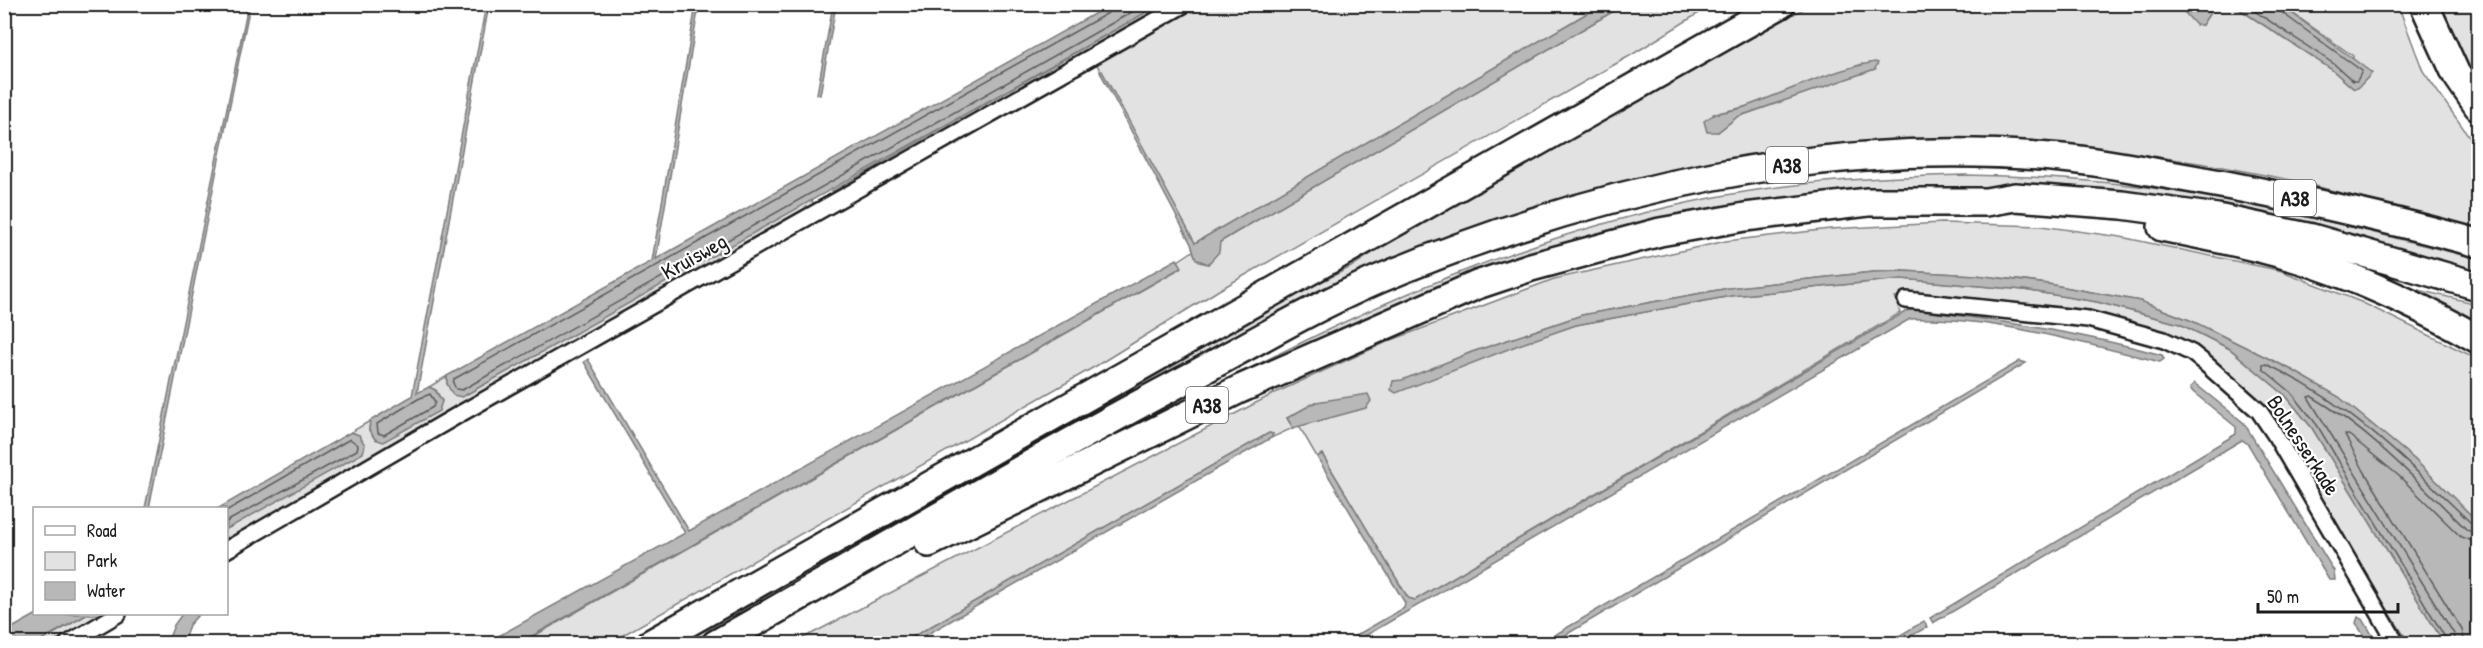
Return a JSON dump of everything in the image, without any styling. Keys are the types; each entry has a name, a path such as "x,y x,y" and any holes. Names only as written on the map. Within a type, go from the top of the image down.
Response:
{"highway":[{"path":"1669,68 1746,4"},
{"path":"650,644 1781,4"},
{"path":"2424,4 2456,75 2478,106"},
{"name":"A38","path":"716,644 1164,391 1376,281 1474,243 1568,211 1689,182 1774,166 1871,155 1961,153 2062,158 2268,192 2478,243"},
{"name":"A38","path":"889,546 913,550 1240,389 1477,285 1532,267 1660,232 1745,217 1868,202 1986,202 2027,198 2122,205 2217,218 2312,238 2478,286"},
{"name":"A38","path":"1986,202 2131,221 2248,245 2333,270 2422,308 2478,339"}],"street":[{"name":"Kruisweg","path":"228,549 458,415 1185,4"},
{"name":"Bolnesserkade","path":"1906,300 2088,319 2164,340 2192,353 2259,411 2397,644"},
{"path":"67,644 116,615"}],"green space":[{"path":"1159,5 1172,5 838,192 832,191"},
{"path":"1200,5 1601,5 1195,243 1096,63"},
{"path":"1624,5 1712,5 1633,54 1219,290 1096,366 609,643 520,644 1181,268 1178,261 1193,251 1199,262 1208,264 1220,242"},
{"path":"1810,5 2178,5 2197,25 2202,25 2215,5 2233,5 2331,69 2353,88 2353,56 2281,5 2398,5 2423,71 2478,149 2478,228 2291,180 2212,165 2105,149 1982,143 1543,208 911,519 696,643 674,644 1283,301 1351,267 1392,240","holes":["1862,64 1875,69 1737,117 1718,132 1713,114 1745,107"]},
{"path":"2435,5 2478,5 2478,89"},
{"path":"1965,175 2104,182 2260,206 2478,259 2478,279 2169,205 1703,214 1149,422 1354,318 1495,259 1567,235 1641,214 1716,197 1778,187 1902,177"},
{"path":"811,199 814,204 228,539 228,528 283,497 359,435 351,432 370,421 369,430 375,439 383,441 442,401 436,390 429,387 447,376 447,384 462,397"},
{"path":"1942,223 2041,226 2121,237 2282,271 2361,302 2478,359 2478,522 2414,459 2339,397 2292,370 2192,321 2140,301 2048,284 1976,275 1902,271 1873,272 1729,288 1582,315 1472,352 1391,386 1576,325 1731,296 1902,279 2024,290 2097,302 2180,324 2230,349 2286,396 2312,428 2444,643 2409,643 2250,395 2131,324 1935,294 1895,297 1900,313 1415,600 1408,598 1322,454 1317,457 1299,426 1325,419 1316,402 1287,418 1293,428 1271,438 1273,434 1269,433 902,643 792,644 1275,393 1389,341 1554,279 1726,241 1830,229"},
{"path":"2380,281 2478,304 2478,326"},
{"path":"86,615 103,615 51,643 36,644"}],"water":[{"path":"248,5 250,5 149,507 145,507"},
{"path":"486,5 489,5 417,393 429,387 435,390 442,401 439,411 383,442 375,439 369,430 370,421 412,396"},
{"path":"696,5 699,5 656,259 1110,5 1159,5 462,397 453,395 447,384 447,376 652,261"},
{"path":"833,5 836,5 820,95 817,94"},
{"path":"1601,5 1624,5 1220,242 1219,252 1208,264 1196,259 1191,244 1100,72 1102,71 1195,243"},
{"path":"2178,5 2215,5 2202,25 2196,25"},
{"path":"2233,5 2281,5 2372,73 2358,88 2353,88 2331,69"},
{"path":"1878,63 1875,69 1737,117 1718,132 1707,132 1704,121 1709,117 1747,106 1842,70"},
{"path":"1177,259 1182,267 520,643 486,643 685,533 584,362 588,359 689,531"},
{"path":"1902,271 1976,275 2048,284 2140,301 2192,321 2292,370 2339,397 2414,459 2478,522 2478,643 2444,643 2312,428 2286,396 2230,349 2180,324 2097,302 2024,290 1902,279 1731,296 1576,325 1396,393 1391,390 1393,381 1402,380 1472,352 1582,315 1729,288 1873,272"},
{"path":"1910,309 2068,333 2162,355 2164,359 2160,362 2068,339 2003,326 1940,319 1910,319 1353,643 1343,643 1404,608 1405,603 1317,457 1322,454 1408,598 1415,600"},
{"path":"2020,361 2026,363 1552,643 1541,643"},
{"path":"2194,383 2244,423 2334,571 2335,580 2329,580 2248,444 2242,440 1933,623 1930,618 2236,434 2236,427 2193,392 2190,388"},
{"path":"1368,394 1371,401 1366,408 1293,428 1287,418 1316,402"},
{"path":"351,432 359,435 365,445 363,453 228,528 228,507 221,507"},
{"path":"1269,433 1273,434 1271,438 912,643 902,643"},
{"path":"35,615 86,615 36,643 5,643 5,632"},
{"path":"181,615 198,615 189,625 183,643 167,643 174,625"},
{"path":"2358,617 2363,619 2377,643 2368,643 2356,623"},
{"path":"1924,621 1927,627 1899,643 1887,643"}]}
